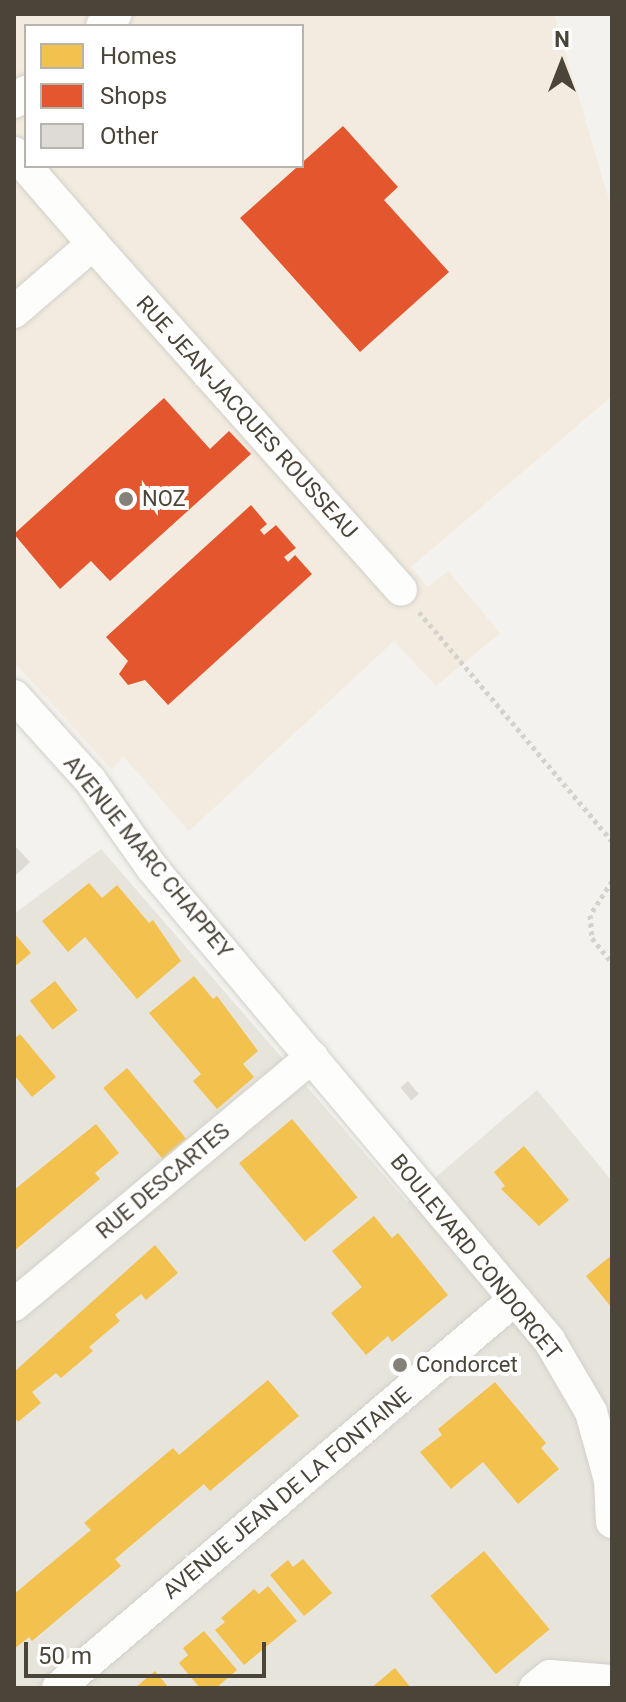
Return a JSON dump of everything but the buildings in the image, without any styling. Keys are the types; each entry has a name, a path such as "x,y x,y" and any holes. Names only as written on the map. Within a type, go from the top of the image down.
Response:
{"street":[{"name":"RUE JEAN-JACQUES ROUSSEAU","path":"27,168 401,590"},
{"path":"14,312 93,244"},
{"name":"AVENUE MARC CHAPPEY","path":"14,696 90,780 152,868 312,1057"},
{"name":"BOULEVARD CONDORCET","path":"312,1057 549,1340 591,1412 610,1480 612,1522"},
{"name":"RUE DESCARTES","path":"14,1305 312,1057"},
{"name":"AVENUE JEAN DE LA FONTAINE","path":"58,1688 515,1299"},
{"path":"535,1688 550,1676 612,1681"}],"path":[{"path":"401,590 612,841"},
{"path":"612,881 590,915 592,938 612,963"}],"shaded area":[{"path":"14,14 554,14 612,210 612,396 411,567 428,587 448,571 500,633 436,686 394,641 189,831 123,756 112,770 14,662"},
{"path":"101,849 407,1202 537,1090 612,1181 612,1688 14,1688 14,914"}],"place":[{"name":"NOZ","path":"126,499"},
{"name":"Condorcet","path":"400,1365"}]}
